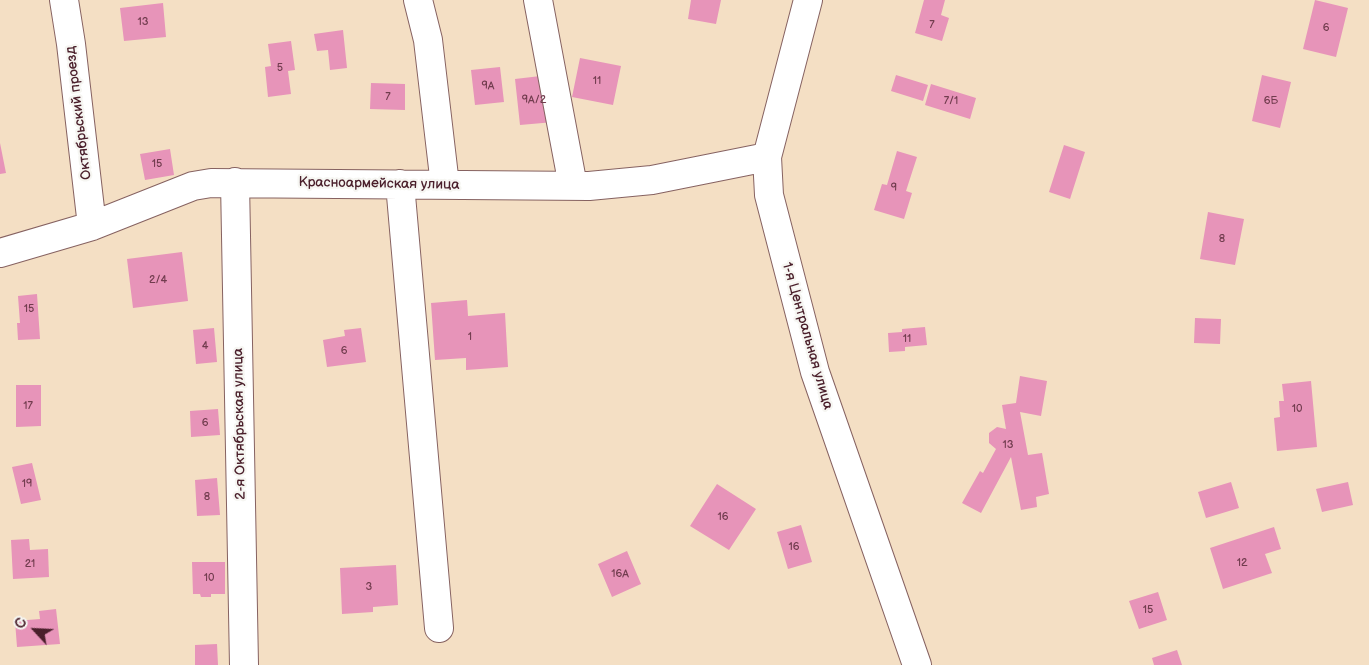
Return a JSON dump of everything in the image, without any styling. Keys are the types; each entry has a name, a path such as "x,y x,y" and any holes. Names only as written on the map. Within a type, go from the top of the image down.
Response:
{"street":[{"name":"Октябрьский проезд","path":"64,0 71,44 92,226"},
{"path":"418,0 428,40 446,185"},
{"path":"538,0 573,186"},
{"name":"1-я Центральная улица","path":"808,0 767,157 769,195 815,372 917,665"},
{"name":"Красноармейская улица","path":"0,254 92,226 193,186 211,183 573,186 652,180 767,157"},
{"name":"2-я Октябрьская улица","path":"235,182 244,665"},
{"path":"400,184 439,628"}],"building":[{"path":"691,0 721,0 716,24 688,19"},
{"path":"924,0 945,0 941,15 949,18 942,41 915,33"},
{"path":"1315,0 1348,8 1336,57 1303,49"},
{"path":"163,3 166,37 124,41 120,8"},
{"path":"343,30 347,68 330,70 328,50 317,51 314,34"},
{"path":"291,41 295,70 288,71 291,94 268,97 265,67 271,66 268,44"},
{"path":"580,58 621,66 613,105 572,97"},
{"path":"500,67 504,102 475,105 471,70"},
{"path":"549,75 554,122 520,125 515,79"},
{"path":"896,75 928,85 923,101 891,91"},
{"path":"1262,75 1291,82 1280,128 1252,121"},
{"path":"371,83 405,84 405,110 370,109"},
{"path":"931,84 976,98 970,119 925,105"},
{"path":"0,143 6,173 0,174"},
{"path":"1064,145 1085,152 1070,199 1049,192"},
{"path":"170,149 174,175 145,180 140,154"},
{"path":"897,151 917,157 906,191 912,193 904,219 874,210 882,184 887,185"},
{"path":"1208,212 1244,219 1235,265 1200,259"},
{"path":"182,252 188,301 133,308 127,259"},
{"path":"37,294 40,339 18,340 17,323 20,323 18,296"},
{"path":"467,300 468,316 505,313 508,367 466,370 466,358 435,360 431,303"},
{"path":"1195,318 1221,319 1220,344 1194,343"},
{"path":"925,327 927,345 905,347 905,351 889,352 888,333 902,332 902,329"},
{"path":"214,328 217,362 196,364 193,330"},
{"path":"361,328 366,362 327,367 323,340 345,336 344,330"},
{"path":"1020,376 1047,381 1041,416 1020,412 1028,455 1042,453 1049,494 1036,497 1037,507 1021,510 1011,457 981,513 962,503 980,471 983,473 996,449 989,443 989,433 997,427 1006,429 1002,405 1016,403"},
{"path":"1311,381 1317,447 1277,451 1274,418 1280,417 1279,401 1284,401 1282,384"},
{"path":"16,385 41,385 41,426 16,427"},
{"path":"218,409 220,435 191,437 190,411"},
{"path":"32,463 41,500 21,504 12,467"},
{"path":"217,478 220,515 197,516 195,480"},
{"path":"1231,482 1239,508 1206,518 1198,492"},
{"path":"1348,482 1353,505 1322,512 1316,489"},
{"path":"717,484 756,509 729,550 690,526"},
{"path":"801,525 812,562 788,569 777,532"},
{"path":"1274,527 1281,549 1265,554 1272,573 1223,589 1210,548"},
{"path":"29,539 30,550 48,549 49,577 13,579 11,540"},
{"path":"627,551 641,584 612,597 598,564"},
{"path":"192,562 225,562 225,594 211,594 211,597 201,597 200,594 193,594"},
{"path":"396,565 398,605 373,607 373,612 342,614 340,568"},
{"path":"1158,592 1167,620 1139,629 1129,601"},
{"path":"56,609 60,644 17,647 15,621 40,619 39,611"},
{"path":"217,644 218,665 195,665 195,645"},
{"path":"1177,650 1182,665 1154,665 1152,658"}]}
